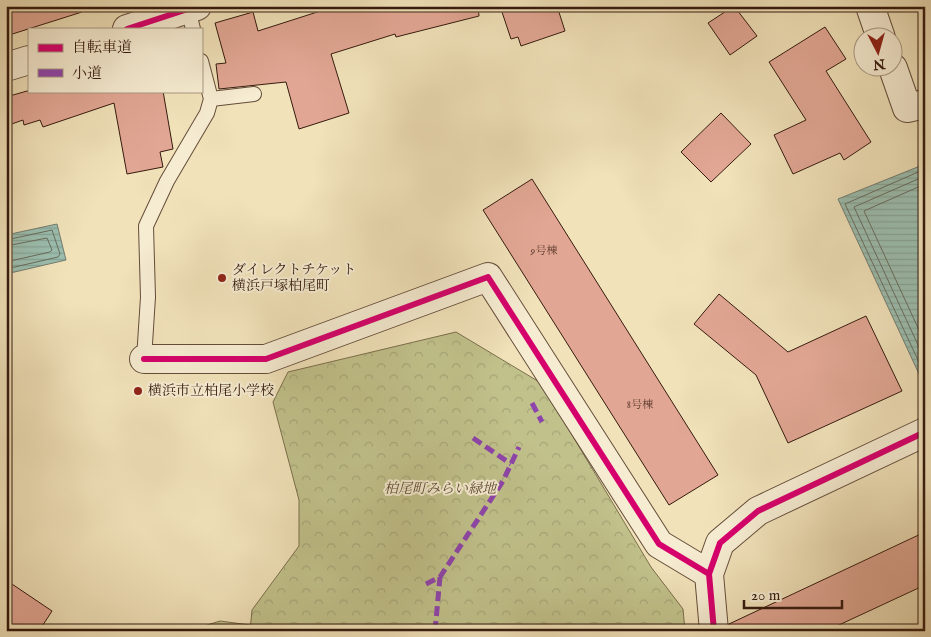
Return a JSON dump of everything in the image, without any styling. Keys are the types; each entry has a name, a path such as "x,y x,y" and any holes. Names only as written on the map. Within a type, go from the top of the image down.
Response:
{"street":[{"path":"870,6 878,28"},
{"path":"132,28 193,15"},
{"path":"6,67 28,60"},
{"path":"897,78 908,108 925,104"},
{"path":"144,359 266,359 488,277 659,544 709,574"},
{"path":"714,631 709,574 720,543 758,511 918,441"}],"lane":[{"path":"144,359 148,297 146,226 167,181 207,113 211,98 202,65"},
{"path":"211,98 254,94"}],"green space":[{"name":"柏尾町みらい緑地","path":"456,332 541,383 651,567 683,609 685,631 250,631 252,610 299,546 299,500 273,402 288,372"},
{"path":"220,621 250,625 248,631 188,631"}],"water":[{"path":"925,164 925,387 838,199"},
{"path":"57,224 66,260 6,274 6,235"}],"building":[{"path":"6,6 81,6 82,12 6,36"},
{"path":"336,6 478,6 479,16 396,37 395,34 331,54 349,113 299,129 286,82 219,89 216,64 226,63 215,23 253,12 258,31"},
{"path":"500,6 557,6 565,31 521,46 518,37 511,39"},
{"path":"734,6 757,36 730,55 708,23"},
{"path":"825,27 846,59 826,71 871,142 844,160 840,153 793,174 774,135 806,120 769,62"},
{"path":"27,91 163,92 173,149 160,152 163,167 127,174 114,103 43,127 40,120 24,125 23,120 6,126 6,97"},
{"path":"721,113 751,144 711,182 681,152"},
{"path":"532,179 718,475 669,505 483,210"},
{"path":"719,294 788,352 866,316 902,391 788,443 756,375 694,324"},
{"path":"925,532 925,585 826,631 729,631 729,624"},
{"path":"6,580 52,611 39,631 6,631"}],"marked path":[{"path":"532,403 542,422"},
{"path":"473,438 511,464"},
{"path":"426,584 440,577 503,481 519,447"},
{"path":"435,631 440,577"}],"cycle path":[{"path":"130,28 197,6"},
{"path":"144,359 266,359 488,277 659,544 709,574"},
{"path":"714,631 709,574 720,543 758,511 925,432"}],"place":[{"name":"ダイレクトチケット 横浜戸塚柏尾町","path":"222,278"},
{"name":"横浜市立柏尾小学校","path":"138,391"}]}
